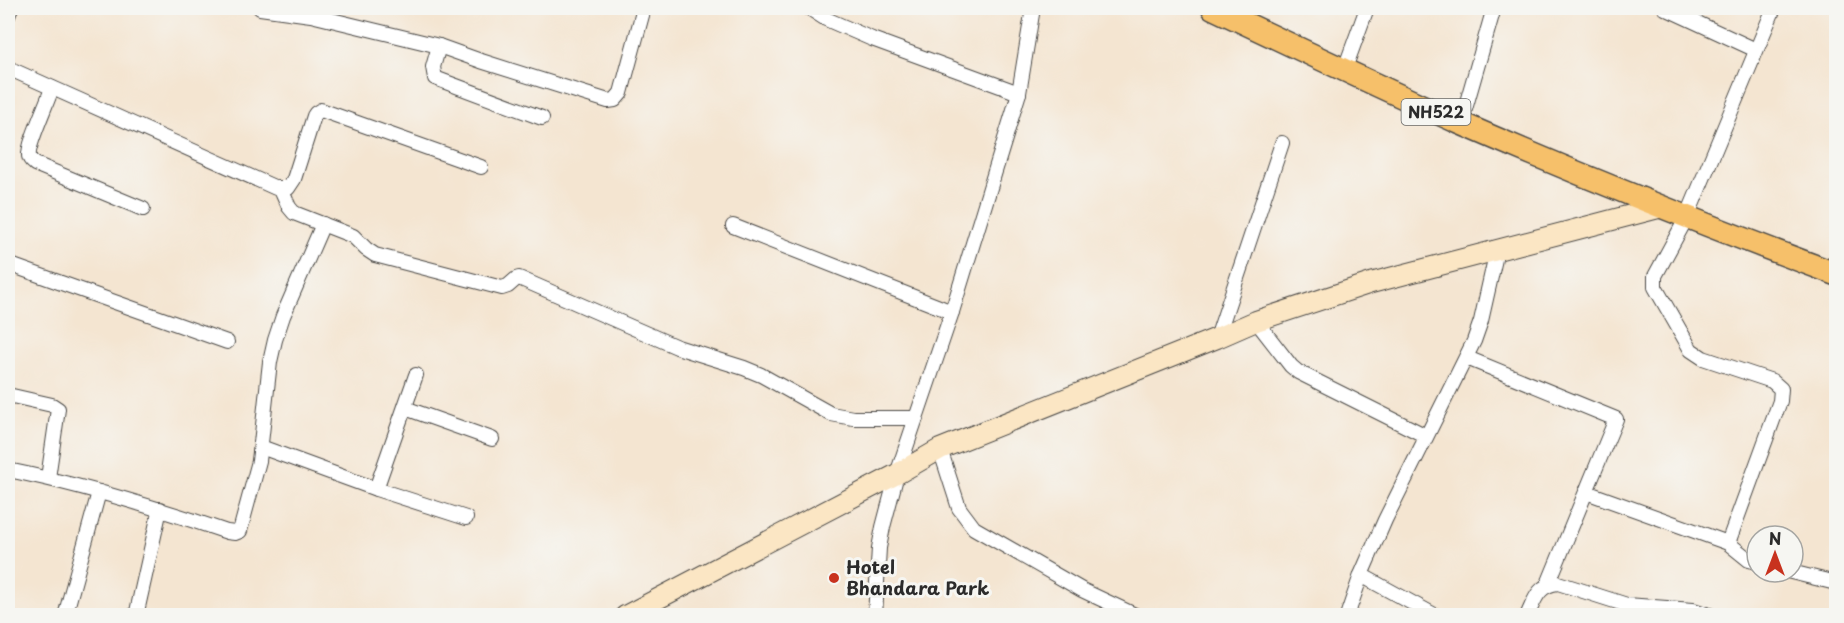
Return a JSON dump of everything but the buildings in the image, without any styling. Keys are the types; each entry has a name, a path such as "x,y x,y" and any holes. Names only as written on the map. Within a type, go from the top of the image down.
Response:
{"highway":[{"name":"NH522","path":"1213,8 1461,123 1662,207 1836,274"}],"main road":[{"path":"625,615 897,474 940,448 1256,321 1371,284 1662,207"}],"street":[{"path":"8,16 11,8"},
{"path":"260,8 294,10 439,45 481,61 612,101 621,93 644,8"},
{"path":"809,8 826,19 861,34 1019,93"},
{"path":"875,615 879,548 897,474 952,312 1019,93 1033,8"},
{"path":"1344,70 1367,8"},
{"path":"1461,123 1494,8"},
{"path":"1665,8 1756,50"},
{"path":"1728,543 1780,401 1780,389 1772,381 1703,358 1691,350 1655,287 1655,276 1687,217 1774,8"},
{"path":"439,45 433,67 435,78 542,118"},
{"path":"8,68 265,184 281,189 288,188 294,179 314,116 321,110 481,167"},
{"path":"52,88 30,146 31,160 35,164 143,209"},
{"path":"1217,338 1282,143"},
{"path":"281,189 291,211 353,236 375,255 502,288 519,279 677,347 761,375 831,414 853,418 916,418"},
{"path":"8,470 48,478 160,509 227,532 240,531 259,461 270,362 275,340 323,224"},
{"path":"733,226 952,312"},
{"path":"1347,615 1384,520 1467,358 1481,321 1497,250"},
{"path":"8,264 227,342"},
{"path":"1256,321 1298,372 1426,436"},
{"path":"1467,358 1616,419 1548,584 1539,591 1527,615"},
{"path":"376,489 416,375"},
{"path":"8,395 52,405 58,409 48,478"},
{"path":"405,408 492,440"},
{"path":"261,447 376,489 466,518"},
{"path":"940,448 959,508 974,528 1082,590 1137,615"},
{"path":"65,615 99,492"},
{"path":"1586,492 1728,543 1745,557"},
{"path":"136,615 160,509"},
{"path":"1805,575 1836,583"},
{"path":"1361,576 1436,615"},
{"path":"1548,584 1558,583 1627,605 1693,610 1712,615"}],"place":[{"name":"Hotel Bhandara Park","path":"834,578"}]}
